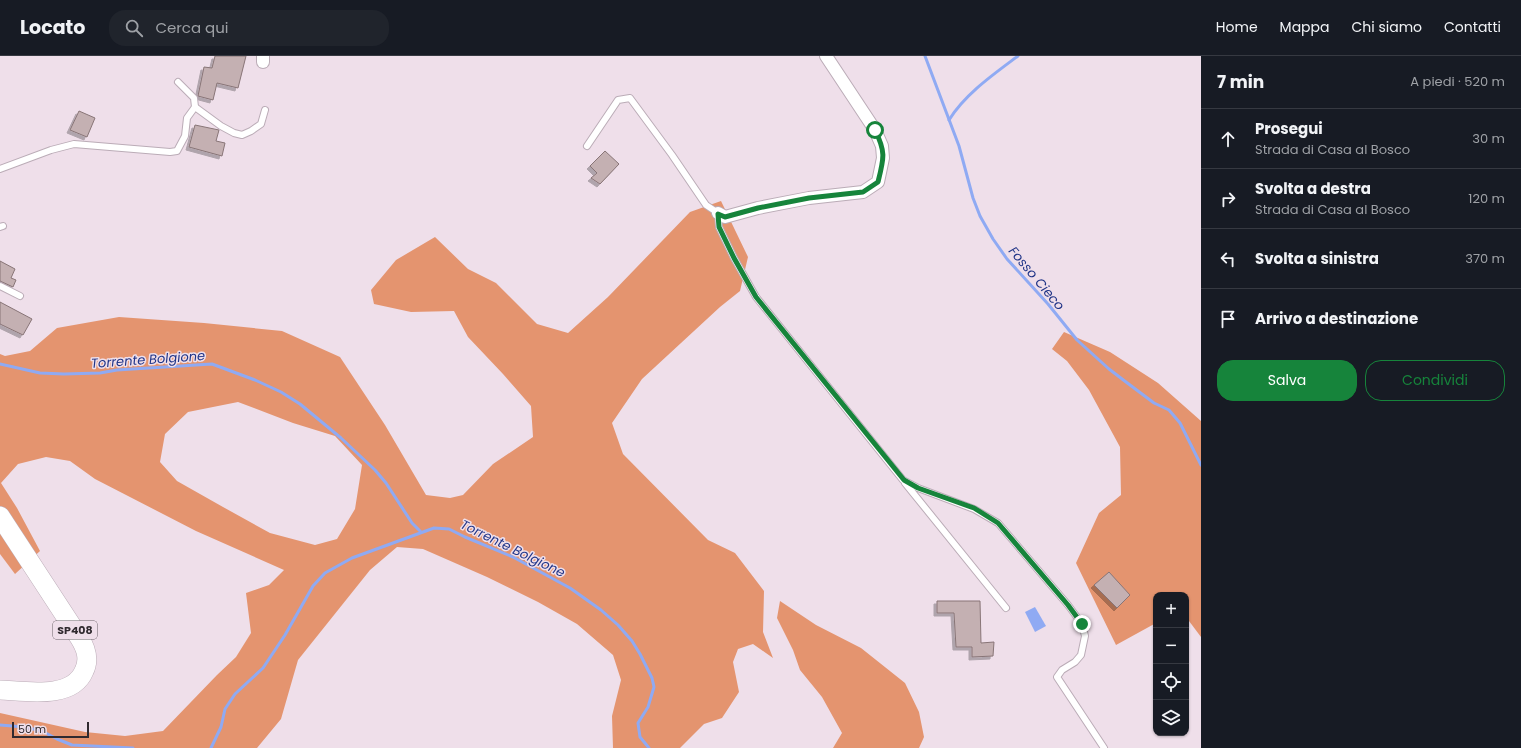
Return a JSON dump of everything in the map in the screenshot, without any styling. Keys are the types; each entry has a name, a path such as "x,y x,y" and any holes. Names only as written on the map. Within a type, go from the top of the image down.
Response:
{"main road":[{"name":"SP408","path":"0,516 79,637 86,650 87,660 86,668 81,678 76,683 64,689 48,691 0,690"}],"street":[{"path":"718,214 725,217 758,208 809,198 863,192 878,182 883,158 882,146 875,130 826,56"}],"lane":[{"path":"0,169 51,150 74,144 162,151 177,150 185,136 187,118 195,107 194,98 178,82"},
{"path":"587,146 618,100 630,98 672,155 706,205 718,214 719,227 734,258 756,297 1006,608"},
{"path":"195,107 221,126 234,133 242,135 261,124 265,110"},
{"path":"0,286 20,296"},
{"path":"904,480 918,488 974,508 998,523 1068,605 1082,624 1085,636 1081,655 1076,662 1062,670 1057,677 1104,748"}],"shaded area":[{"path":"721,201 748,257 740,291 720,307 642,379 612,423 623,454 708,540 735,553 764,591 763,632 773,658 753,644 738,649 733,662 739,692 722,718 704,724 680,748 613,748 612,716 621,680 613,655 577,624 538,602 487,577 423,549 397,547 370,570 298,660 281,719 257,748 0,748 0,713 85,732 125,736 163,731 236,657 251,633 246,593 269,585 284,570 196,531 95,479 70,461 46,457 18,464 1,483 17,508 40,551 15,574 0,554 0,354 5,356 30,351 57,328 119,317 204,323 282,331 340,357 385,425 426,495 450,498 463,495 493,464 533,437 531,406 468,337 454,311 411,312 374,304 371,290 396,260 435,237 468,269 496,283 537,324 568,333 608,297 690,212","holes":["238,402 293,423 335,436 362,465 355,509 337,539 315,545 270,533 177,481 160,462 165,434 188,412"]},
{"path":"1064,332 1110,352 1158,383 1201,421 1201,637 1189,621 1189,592 1153,592 1153,625 1116,645 1076,563 1099,513 1121,495 1120,447 1089,390 1067,361 1052,349"},
{"path":"780,601 816,625 861,648 905,683 919,712 924,737 919,748 833,748 842,733 822,697 800,670 793,650 777,618"}],"water":[{"path":"1035,607 1046,626 1035,632 1025,612"}],"building":[{"path":"215,56 246,56 238,88 217,83 213,100 198,96 204,67 212,68"},
{"path":"79,111 95,118 87,137 70,130"},
{"path":"195,125 219,130 216,141 225,143 222,156 189,147"},
{"path":"605,151 619,164 600,184 591,178 597,173 590,166"},
{"path":"0,261 15,269 11,278 16,280 13,287 0,281"},
{"path":"0,302 32,319 23,335 0,324"},
{"path":"1109,572 1130,595 1117,608 1094,585"},
{"path":"937,601 980,601 981,643 994,642 993,656 972,657 972,647 956,647 954,613 937,613"}],"waterway":[{"name":"Fosso Cieco","path":"925,56 959,146 973,198 980,216 993,239 1007,259 1048,304 1077,340 1126,382 1154,403 1169,410 1180,423 1201,465"},
{"path":"949,120 972,93 1018,56"},
{"name":"Torrente Bolgione","path":"0,364 40,373 64,374 100,373 117,370 212,364 255,380 281,392 300,404 341,438 375,470 386,483 412,523 421,532"},
{"name":"Torrente Bolgione","path":"211,748 221,727 225,709 235,694 263,668 285,635 313,586 325,573 352,558 434,528 449,529 513,557 570,588 601,610 618,625 632,641 652,678 654,687 648,707 638,723 640,737 649,748"},
{"path":"0,725 24,727 42,731 72,745 133,748"}],"route":[{"path":"875,130 882,146 883,158 881,170 878,182 863,192 809,198 758,208 725,217 718,214 719,227 734,258 756,297 904,480 918,488 974,508 998,523 1068,605 1082,624"}]}
